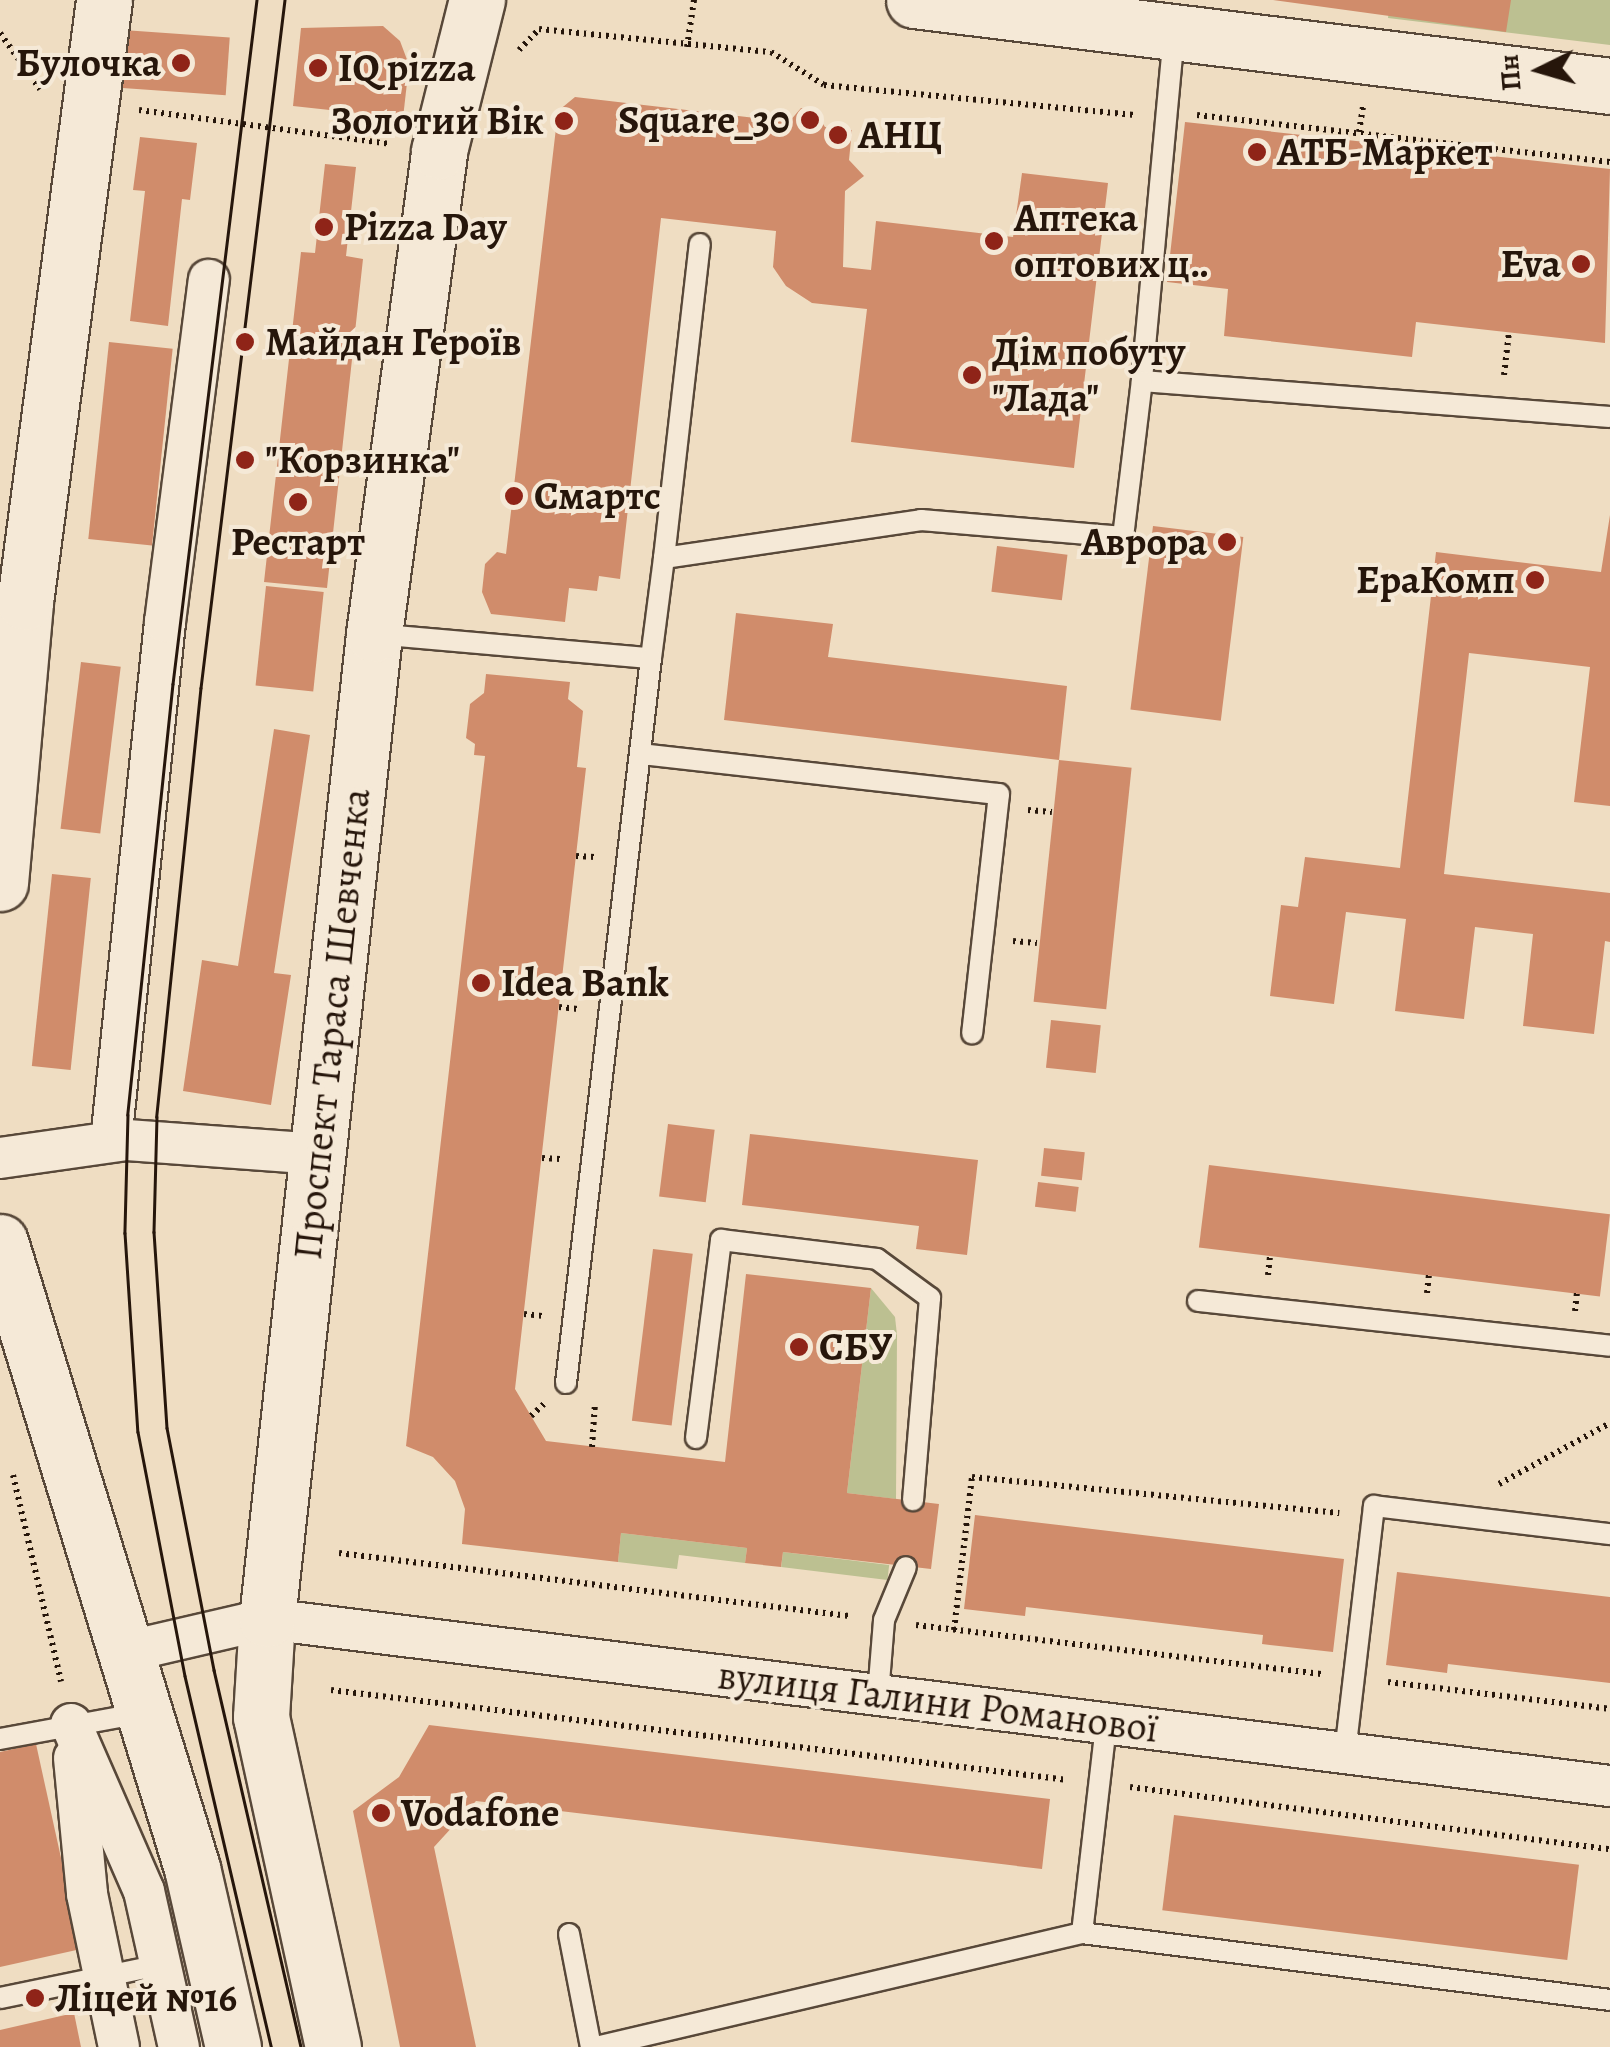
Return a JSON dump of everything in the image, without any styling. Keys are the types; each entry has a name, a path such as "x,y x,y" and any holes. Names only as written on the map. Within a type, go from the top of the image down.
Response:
{"main road":[{"path":"0,883 12,600 104,0"},
{"name":"Проспект Тараса Шевченка","path":"333,2047 260,1717 266,1619 374,634 439,150 477,0"},
{"path":"914,0 1610,86"},
{"path":"0,1242 192,1868 233,2047"}],"street":[{"path":"111,1141 165,622 209,280"},
{"path":"0,1158 111,1141 318,1154"},
{"path":"126,1652 266,1619"},
{"name":"вулиця Галини Романової","path":"266,1619 1610,1786"},
{"path":"71,1724 144,1891 179,2047"},
{"path":"71,1724 87,1894 119,2047"}],"lane":[{"path":"664,558 921,520 1123,537 1142,381 1174,33"},
{"path":"566,1383 700,244"},
{"path":"1142,381 1610,417"},
{"path":"374,634 651,658"},
{"path":"642,754 999,794 972,1033"},
{"path":"696,1438 721,1240 877,1259 930,1298 914,1500"},
{"path":"1198,1301 1610,1346"},
{"path":"1345,1753 1374,1506 1610,1534"},
{"path":"878,1695 884,1620 906,1567"},
{"path":"0,1739 144,1713"},
{"path":"1082,1933 1106,1724"},
{"path":"569,1934 594,2047 1082,1933 1610,2000"},
{"path":"0,1998 160,1965"}],"path":[{"path":"512,57 540,30 686,46 694,0"},
{"path":"0,34 42,92 86,103 439,150"},
{"path":"1501,408 1509,332"},
{"path":"1446,1514 1610,1423"},
{"path":"9,1458 71,1724"},
{"path":"954,1630 972,1477 1373,1516"},
{"path":"339,1554 1610,1709"},
{"path":"331,1690 1610,1849"}],"green space":[{"path":"1390,0 1610,0 1610,45 1388,18"},
{"path":"871,1288 895,1317 896,1499 847,1493"},
{"path":"621,1533 747,1548 745,1563 679,1555 677,1569 618,1562"},
{"path":"783,1552 889,1565 887,1580 781,1567"}],"building":[{"path":"1273,0 1511,0 1506,32"},
{"path":"383,26 400,41 409,65 403,118 293,106 301,28"},
{"path":"123,30 230,37 226,95 119,88"},
{"path":"575,97 789,122 801,108 813,108 825,127 852,130 849,160 864,176 845,191 843,267 871,270 876,221 1013,237 1022,173 1108,183 1074,468 851,442 867,309 812,303 786,286 773,267 776,231 661,218 620,579 599,576 597,591 569,588 565,622 491,614 482,592 485,564 497,552 506,554 558,111"},
{"path":"1185,122 1610,169 1605,343 1416,322 1412,357 1224,336 1228,289 1167,282"},
{"path":"140,137 197,143 190,200 182,199 168,326 130,321 145,191 133,190"},
{"path":"325,164 356,167 346,256 363,259 327,588 264,582 301,252 315,253"},
{"path":"109,342 173,349 152,546 88,539"},
{"path":"1610,515 1610,806 1574,802 1590,667 1469,653 1444,874 1610,893 1610,942 1605,941 1594,1034 1523,1026 1533,934 1475,927 1464,1019 1395,1011 1406,919 1346,912 1334,1004 1270,996 1281,905 1298,907 1305,857 1400,868 1436,552 1601,572"},
{"path":"1153,526 1243,537 1221,721 1130,710"},
{"path":"997,546 1067,555 1062,600 991,592"},
{"path":"266,586 324,592 313,692 256,685"},
{"path":"736,613 833,624 828,657 1067,686 1059,760 724,720"},
{"path":"81,662 121,667 100,834 61,829"},
{"path":"486,674 570,682 568,699 583,711 577,767 586,768 515,1389 546,1441 725,1462 746,1274 871,1288 847,1493 939,1504 931,1569 783,1552 781,1567 745,1563 747,1548 621,1533 618,1562 462,1544 465,1509 455,1481 433,1457 406,1446 485,756 474,755 475,744 466,738 470,704 484,693"},
{"path":"274,729 310,735 274,973 291,975 271,1105 183,1091 202,960 238,966"},
{"path":"1059,760 1132,768 1106,1009 1034,1002"},
{"path":"52,874 91,878 71,1070 32,1066"},
{"path":"1051,1020 1101,1025 1096,1073 1046,1068"},
{"path":"668,1124 715,1130 706,1202 659,1196"},
{"path":"750,1134 978,1160 967,1255 916,1249 919,1226 742,1205"},
{"path":"1044,1148 1085,1152 1082,1180 1041,1176"},
{"path":"1209,1165 1610,1214 1600,1297 1199,1247"},
{"path":"1038,1182 1079,1187 1076,1212 1035,1207"},
{"path":"653,1249 693,1254 672,1426 632,1421"},
{"path":"975,1515 1344,1559 1333,1652 1262,1644 1263,1635 1026,1607 1025,1616 964,1609"},
{"path":"1397,1572 1610,1597 1610,1683 1448,1664 1447,1673 1386,1665"},
{"path":"429,1725 1050,1799 1042,1869 476,1801 434,1847 476,2047 400,2047 353,1811 399,1777"},
{"path":"36,1744 81,1949 0,1967 0,1752"},
{"path":"1174,1815 1579,1865 1567,1960 1162,1910"},
{"path":"74,2013 81,2047 0,2047 0,2030"}],"tram line":[{"path":"257,0 173,684 128,1115 125,1233 138,1432 185,1676 271,2047"},
{"path":"285,0 201,688 157,1117 154,1232 167,1428 214,1670 301,2047"}],"place":[{"name":"Булочка","path":"181,63"},
{"name":"IQ pizza","path":"318,68"},
{"name":"Square_30","path":"810,120"},
{"name":"Золотий Вік","path":"564,121"},
{"name":"АНЦ","path":"838,135"},
{"name":"АТБ-Маркет","path":"1257,152"},
{"name":"Pizza Day","path":"324,227"},
{"name":"Аптека оптових ц‥","path":"994,241"},
{"name":"Eva","path":"1581,264"},
{"name":"Майдан Героїв","path":"245,342"},
{"name":"Дім побуту \"Лада\"","path":"972,375"},
{"name":"\"Корзинка\"","path":"245,460"},
{"name":"Смартс","path":"514,496"},
{"name":"Рестарт","path":"298,502"},
{"name":"Аврора","path":"1227,542"},
{"name":"ЕраКомп","path":"1535,580"},
{"name":"Idea Bank","path":"481,983"},
{"name":"СБУ","path":"799,1347"},
{"name":"Vodafone","path":"381,1813"},
{"name":"Ліцей №16","path":"35,1998"}]}
